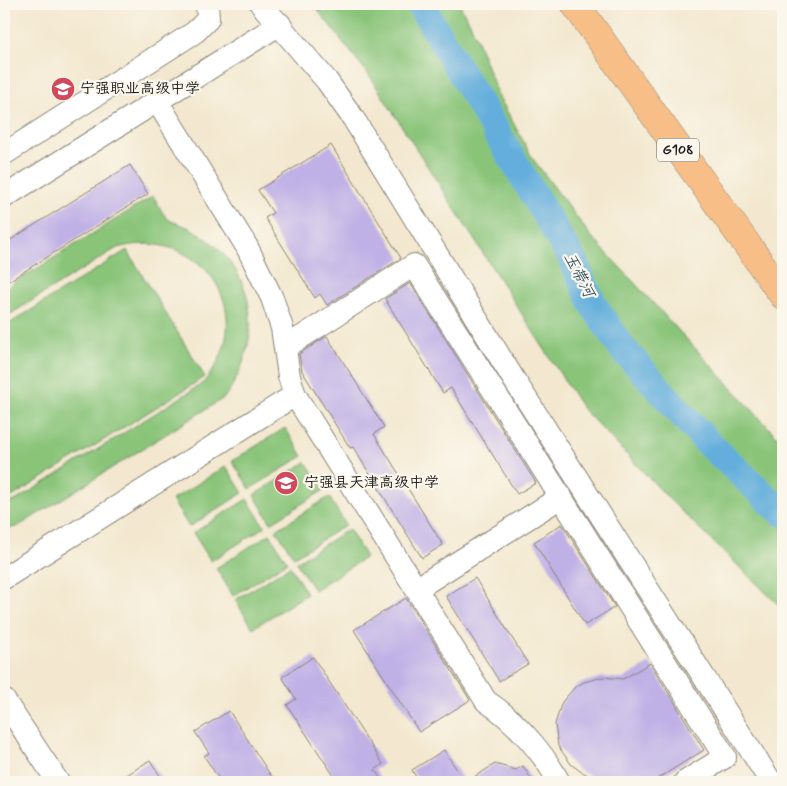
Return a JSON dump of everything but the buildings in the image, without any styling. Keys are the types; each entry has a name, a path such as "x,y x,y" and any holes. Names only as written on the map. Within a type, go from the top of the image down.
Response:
{"highway":[{"name":"G108","path":"575,4 783,295"}],"street":[{"path":"4,154 194,32 208,19 207,4"},
{"path":"261,4 280,24 327,82 353,118 512,378 771,782"},
{"path":"4,197 280,24"},
{"path":"157,101 247,247 272,298 282,328 289,376 295,395 486,701 508,719 532,744 559,782"},
{"path":"286,347 414,266 725,757 685,782"},
{"path":"4,578 295,395"},
{"path":"416,589 561,497"},
{"path":"4,700 58,782"}],"green space":[{"path":"313,4 459,4 471,25 498,95 533,159 590,235 783,443 783,609 676,506 582,408 369,75"},
{"path":"153,196 168,219 195,231 214,245 230,261 241,280 247,299 250,319 249,340 236,380 224,398 17,527 4,529 4,504 15,501 202,384 220,358 227,331 225,305 215,282 198,263 175,250 148,244 117,248 4,318 4,289"},
{"path":"127,250 205,377 7,500 4,495 4,327"},
{"path":"285,428 303,456 250,489 232,461"},
{"path":"306,462 324,490 271,523 254,495"},
{"path":"226,466 243,493 189,527 172,500"},
{"path":"329,497 346,525 294,557 276,530"},
{"path":"247,499 265,527 211,561 193,533"},
{"path":"349,529 366,557 314,590 296,562"},
{"path":"270,534 287,562 233,596 216,568"},
{"path":"290,566 307,594 253,628 235,600"}],"waterway":[{"name":"玉带河","path":"420,4 572,259 594,306 622,348 708,443 783,513"}],"place":[{"name":"宁强职业高级中学","path":"63,89"},
{"name":"宁强县天津高级中学","path":"286,483"}]}
